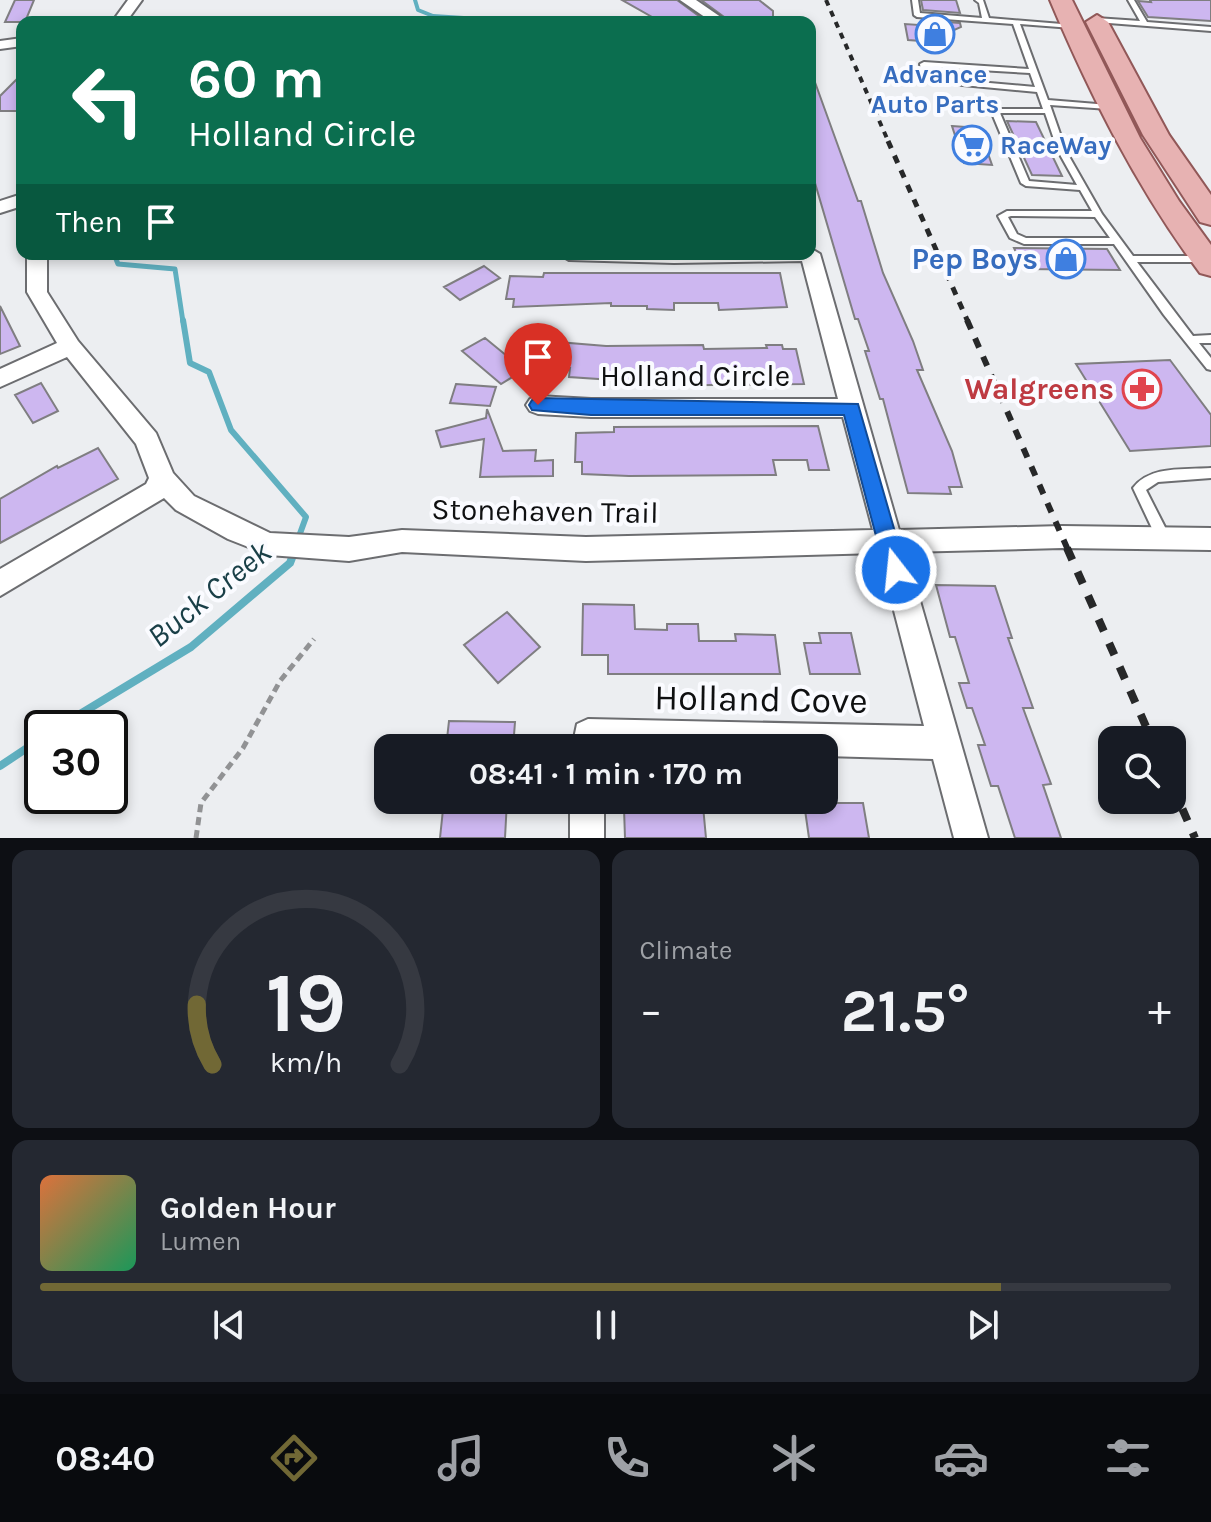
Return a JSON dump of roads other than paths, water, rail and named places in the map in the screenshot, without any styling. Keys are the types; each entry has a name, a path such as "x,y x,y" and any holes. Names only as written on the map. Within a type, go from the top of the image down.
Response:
{"main road":[{"path":"1061,0 1085,15 1171,161 1211,216"},
{"path":"1085,15 1109,107 1148,179 1208,259"},
{"path":"1109,107 1142,109"}],"street":[{"path":"687,0 712,16"},
{"name":"Stonehaven Trail","path":"37,260 37,292 70,346 147,440 162,479 185,503 269,544 349,549 402,541 586,549 888,541 1211,539"},
{"path":"812,260 971,838"},
{"path":"0,379 70,346"},
{"name":"Holland Circle","path":"538,405 591,408 852,408"},
{"path":"0,584 67,541 155,491 162,479"},
{"name":"Holland Cove","path":"838,741 945,743"},
{"path":"587,814 587,838"}],"lane":[{"path":"915,0 916,15 1016,22 1085,15 1211,29"},
{"path":"978,0 982,2 986,20"},
{"path":"1131,0 1145,24"},
{"path":"1016,22 1062,151 1098,214 1211,366"},
{"path":"1031,71 984,75 931,80 926,77 924,64 984,75 1038,90"},
{"path":"1083,188 1026,183 995,111 1109,107"},
{"path":"1098,214 1010,213 1003,216 1013,236 1024,241 1117,241"},
{"path":"1130,259 1208,259"},
{"path":"1190,340 1211,339"},
{"path":"1163,537 1139,488 1155,477 1211,473"}],"waterway":[{"name":"Buck Creek","path":"415,0 418,10 433,16"},
{"name":"Buck Creek","path":"116,260 118,264 175,269 183,322"},
{"name":"Buck Creek","path":"183,320 190,363 209,372 231,430 306,517 298,539"},
{"name":"Buck Creek","path":"87,710 191,647 290,563 295,550"},
{"name":"Buck Creek","path":"0,766 24,750"}],"railway":[{"path":"826,0 889,143"},
{"path":"888,141 968,322"},
{"path":"967,320 1068,550"},
{"path":"1067,548 1146,726"},
{"path":"1185,814 1195,838"}],"place":[{"name":"Advance Auto Parts","path":"935,34"},
{"name":"RaceWay","path":"972,145"},
{"name":"Pep Boys","path":"1066,259"},
{"name":"Walgreens","path":"1142,389"}]}
